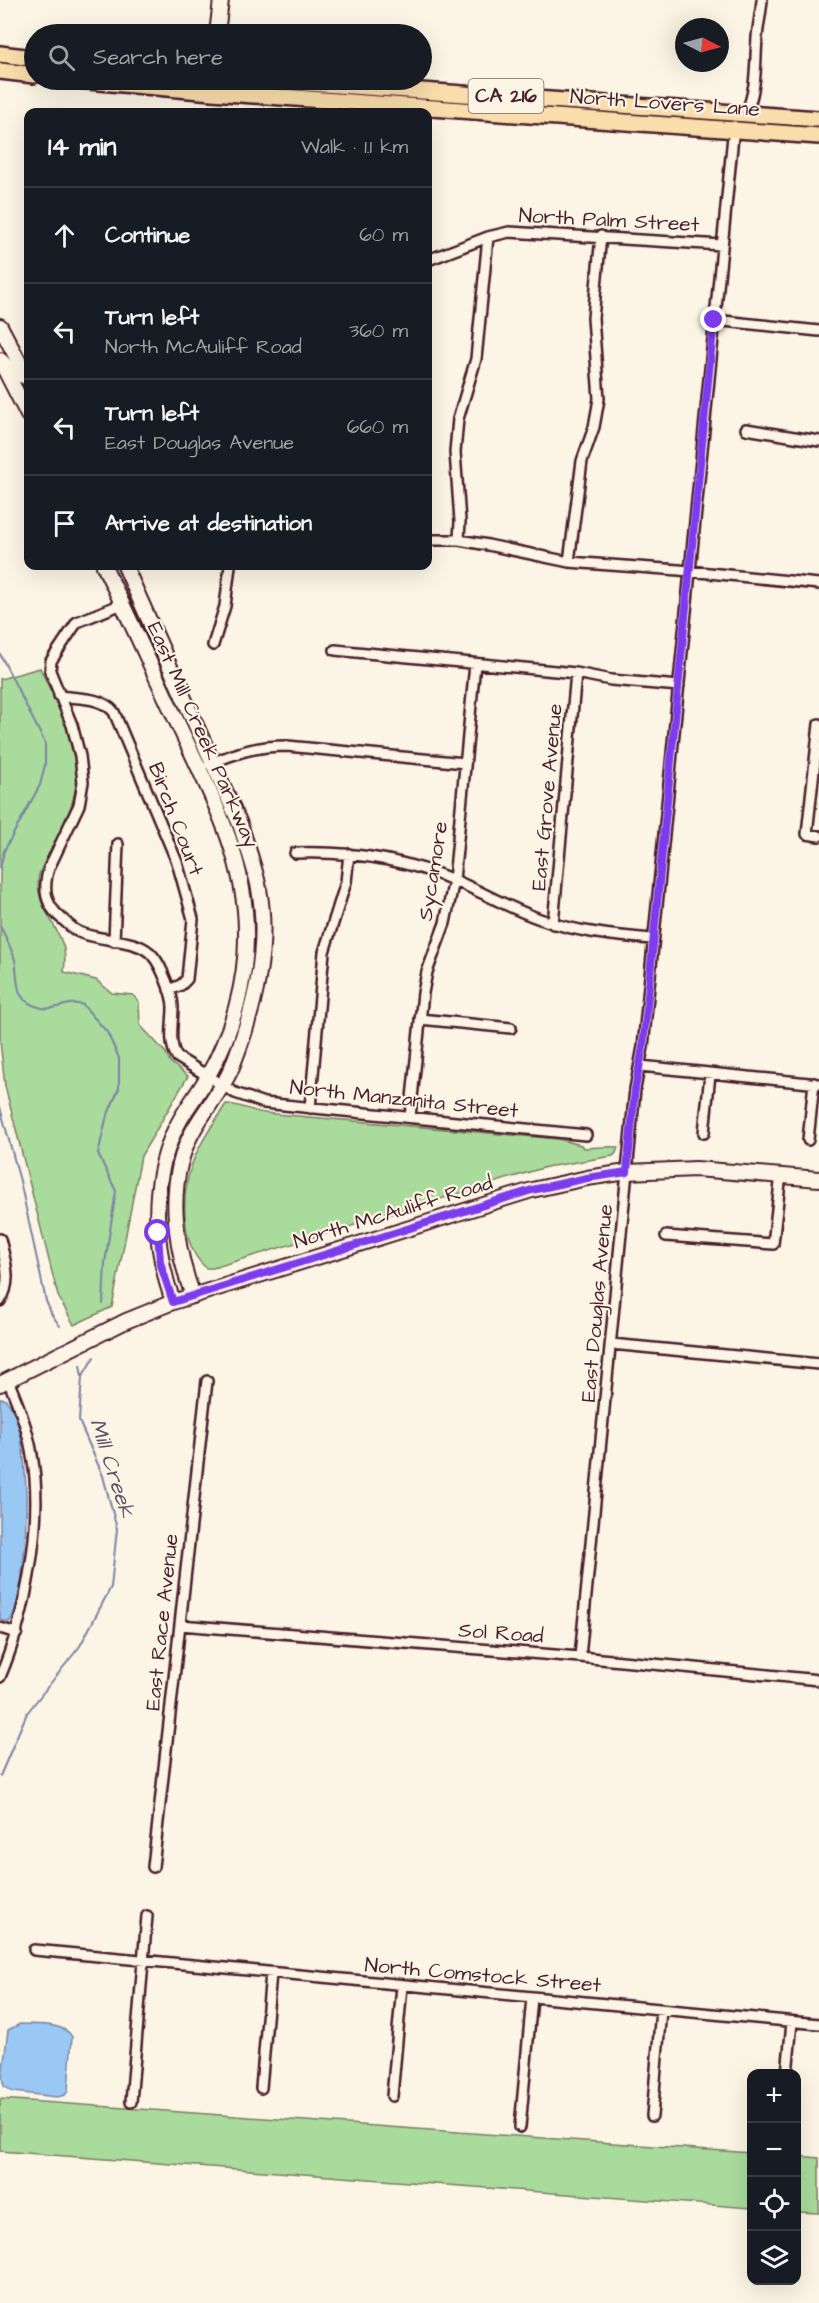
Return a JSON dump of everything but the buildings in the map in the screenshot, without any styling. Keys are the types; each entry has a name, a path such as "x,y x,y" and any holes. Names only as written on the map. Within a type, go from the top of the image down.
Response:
{"main road":[{"path":"0,54 24,57"},
{"path":"0,71 24,74"},
{"name":"North Lovers Lane","path":"243,90 381,108"},
{"name":"North Lovers Lane","path":"390,90 738,118 819,136"},
{"name":"North Lovers Lane","path":"432,110 819,119"}],"street":[{"path":"218,24 221,0"},
{"name":"East Douglas Avenue","path":"580,1657 635,1089 640,1066 722,245 738,118 753,92 762,0"},
{"name":"North Palm Street","path":"432,258 488,237 508,232 722,245"},
{"path":"459,540 460,521 454,452 458,419 476,359 488,237"},
{"path":"568,562 580,471 594,427 599,399 593,318 601,237"},
{"path":"714,320 819,331"},
{"path":"0,326 24,370"},
{"path":"0,358 21,378 24,378"},
{"path":"0,358 24,407"},
{"path":"746,429 819,441"},
{"path":"432,540 459,540 568,562 819,584"},
{"name":"East Mill Creek Parkway","path":"106,570 227,831 242,883 246,933 245,956 235,1013 208,1077 183,1113 173,1134 159,1181 157,1208 160,1262 173,1302"},
{"name":"East Mill Creek Parkway","path":"127,570 240,824 253,862 263,920 262,946 254,1003 231,1069 193,1131 180,1167 176,1234 179,1255 193,1296"},
{"path":"213,645 225,606 230,570"},
{"path":"59,696 50,671 51,661 76,622 122,604"},
{"path":"335,650 576,673 611,680 679,686"},
{"name":"Sycamore","path":"410,1117 427,972 445,923 454,880 475,664"},
{"name":"East Grove Avenue","path":"553,924 576,673"},
{"name":"North Manzanita Street","path":"59,696 72,725 80,756 83,782 79,805 49,868 45,896 54,912 79,932 139,946 152,954 173,1004 174,1052 183,1063 235,1094 256,1102 586,1135"},
{"name":"Birch Court","path":"59,696 99,701 109,705 114,712 177,862 194,920 187,979 181,985 168,990"},
{"path":"819,724 807,834 819,836"},
{"path":"199,768 244,749 263,746 287,746 465,763"},
{"path":"114,941 118,844"},
{"path":"295,853 349,854 400,862 454,880 514,909 553,924 589,933 652,939"},
{"path":"310,1108 324,952 346,882 349,854"},
{"path":"420,1019 512,1028"},
{"path":"640,1066 816,1083 808,1140"},
{"path":"704,1133 710,1074"},
{"name":"North McAuliff Road","path":"4,1382 126,1321 173,1302 532,1190 627,1172 696,1169 781,1174 819,1179"},
{"path":"666,1236 773,1244 781,1174"},
{"path":"0,1239 8,1279 6,1291 1,1300"},
{"path":"611,1344 819,1364"},
{"path":"0,1677 17,1633 27,1587 34,1526 35,1483 33,1456 28,1438 4,1382"},
{"name":"East Race Avenue","path":"153,1867 207,1382"},
{"name":"Sol Road","path":"180,1624 580,1657 819,1680"},
{"path":"0,1628 17,1633"},
{"path":"131,2102 147,1916"},
{"name":"North Comstock Street","path":"34,1950 819,2024"},
{"path":"261,2088 272,1973"},
{"path":"392,2096 402,1986"},
{"path":"520,2127 532,1998"},
{"path":"652,2116 661,2010"},
{"path":"787,2069 792,2022"}],"green space":[{"path":"40,668 66,726 77,772 74,798 39,874 38,885 42,904 64,949 64,972 96,980 112,993 133,995 139,1002 140,1025 166,1053 170,1062 188,1076 141,1156 112,1307 74,1325 58,1296 5,1086 0,1041 0,679"},
{"path":"226,1104 264,1113 558,1139 581,1145 583,1148 618,1147 613,1156 546,1167 213,1268 206,1268 197,1258 187,1233 186,1190 195,1156"},
{"path":"0,2099 747,2153 747,2208 0,2151"},
{"path":"801,2156 819,2158 819,2213 801,2212"}],"water":[{"path":"2,1398 13,1410 25,1468 25,1544 22,1578 16,1606 9,1622 0,1620 0,1399"},
{"path":"20,2024 57,2027 68,2032 72,2037 68,2091 65,2095 57,2097 13,2092 4,2086 2,2077 8,2030"}],"waterway":[{"name":"Mill Creek","path":"0,654 45,743 45,765 40,785 4,851 0,869"},
{"name":"Mill Creek","path":"0,926 15,960 19,991 22,997 33,1005 47,1009 72,1004 83,1005 107,1032 119,1058 119,1088 106,1119 98,1154 116,1191 105,1263 103,1304"},
{"path":"0,1107 20,1181 46,1301 60,1326"},
{"name":"Mill Creek","path":"0,1776 27,1713 80,1646 111,1587 117,1529 103,1476 79,1421 82,1377 94,1357"},
{"name":"Mill Creek","path":"80,1365 82,1377"}],"route":[{"path":"158,1233 160,1262 173,1302 532,1190 627,1172 636,1080 643,1047 714,320"}]}
